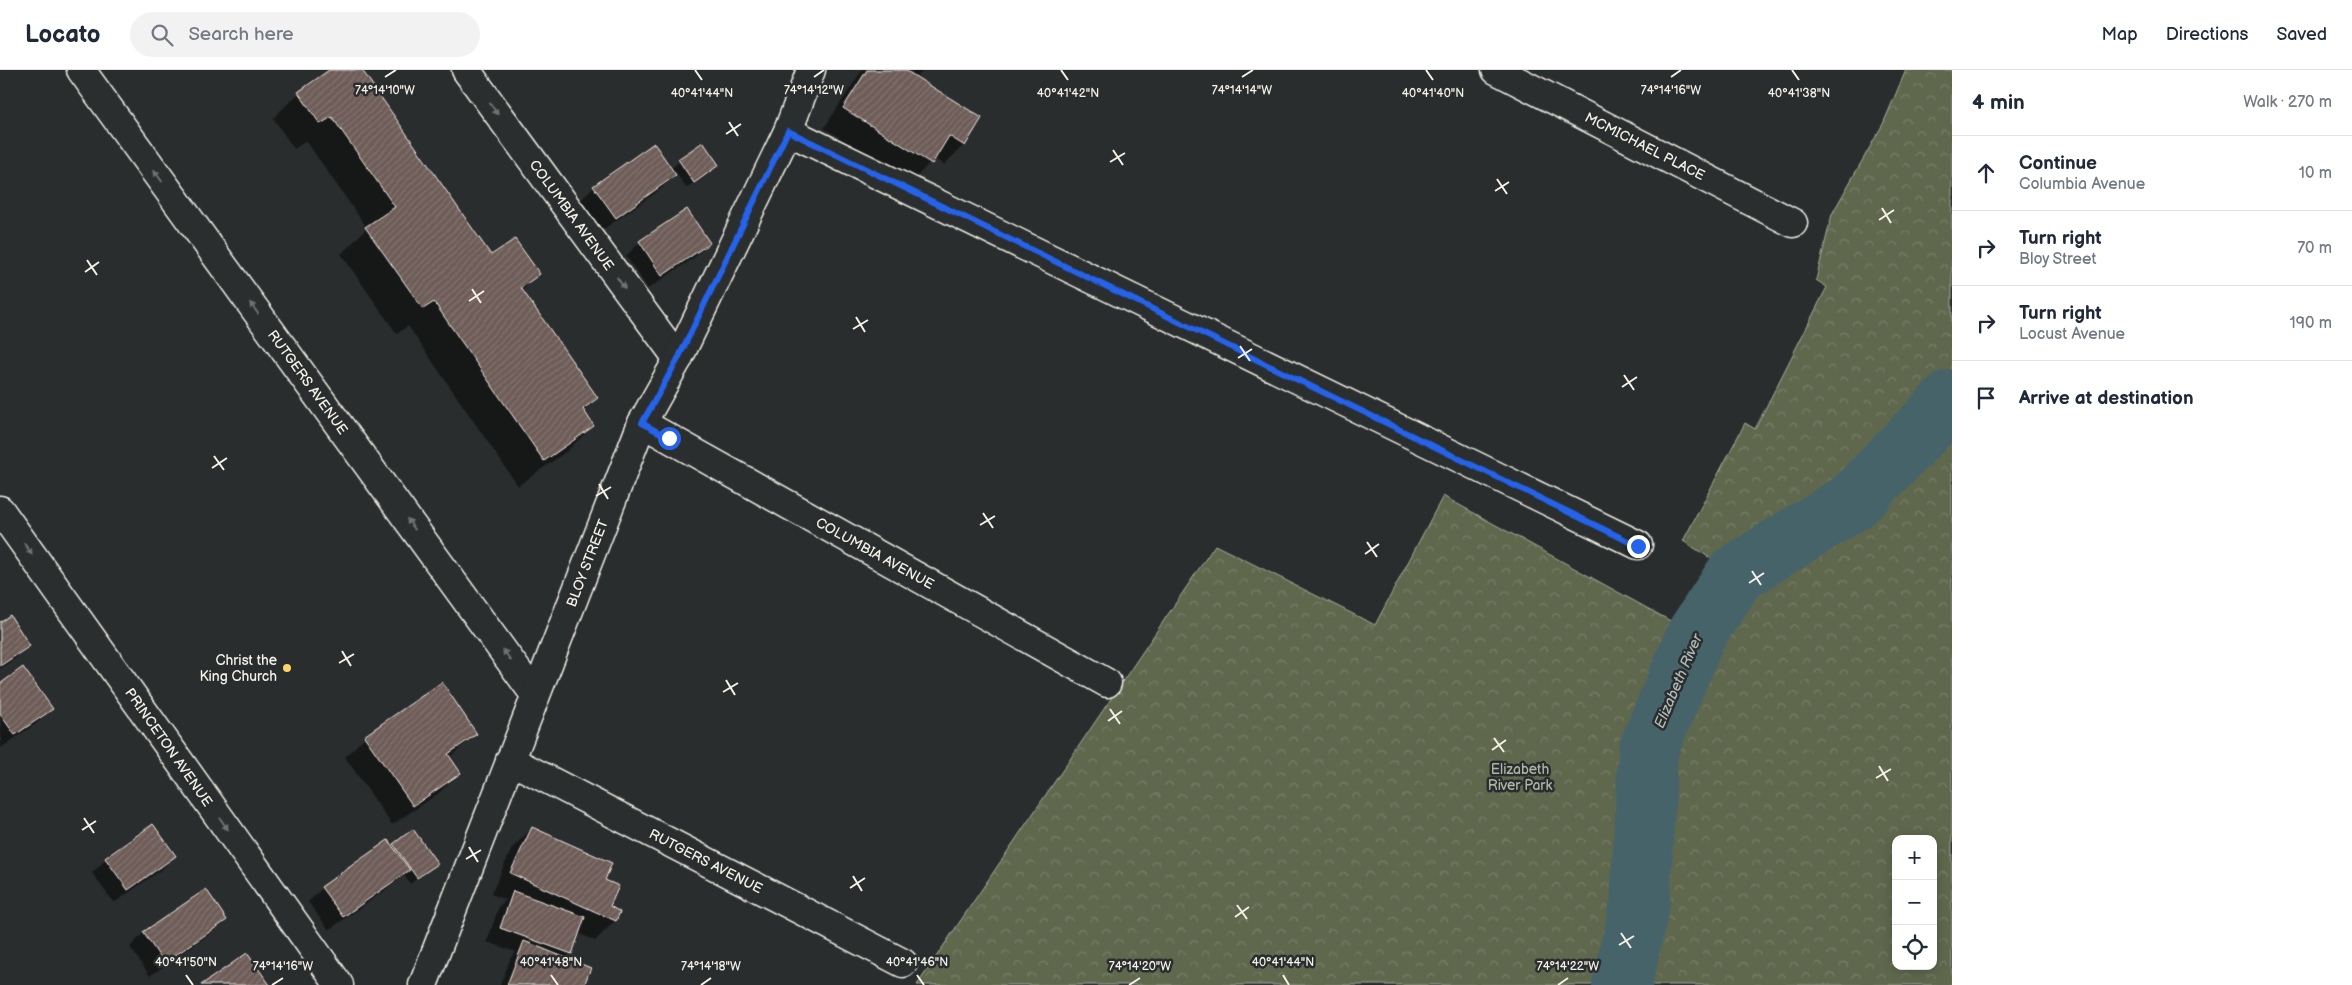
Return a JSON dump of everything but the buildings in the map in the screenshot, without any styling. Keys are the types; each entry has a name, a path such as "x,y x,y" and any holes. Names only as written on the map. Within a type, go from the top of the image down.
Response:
{"street":[{"name":"RUTGERS AVENUE","path":"81,70 535,695"},
{"name":"COLUMBIA AVENUE","path":"466,70 678,359"},
{"name":"BLOY STREET","path":"422,985 642,423 678,359 788,131 811,70"},
{"name":"MCMICHAEL PLACE","path":"1496,70 1792,223"},
{"path":"788,131 1638,546"},
{"name":"COLUMBIA AVENUE","path":"642,423 1107,683"},
{"name":"PRINCETON AVENUE","path":"0,510 339,985"},
{"name":"RUTGERS AVENUE","path":"510,760 903,963"}],"green space":[{"name":"Elizabeth River Park","path":"1906,70 1952,70 1952,985 917,985 1215,545 1375,625 1443,496 1696,635 1736,574 1683,541 1745,423 1755,429 1827,287 1816,280 1832,214 1883,124"}],"waterway":[{"name":"Elizabeth River","path":"1622,985 1640,903 1648,750 1696,635 1736,574 1852,502 1952,399"}],"place":[{"name":"Christ the King Church","path":"287,668"}],"route":[{"path":"669,438 642,423 678,359 788,131 1638,546"}]}
